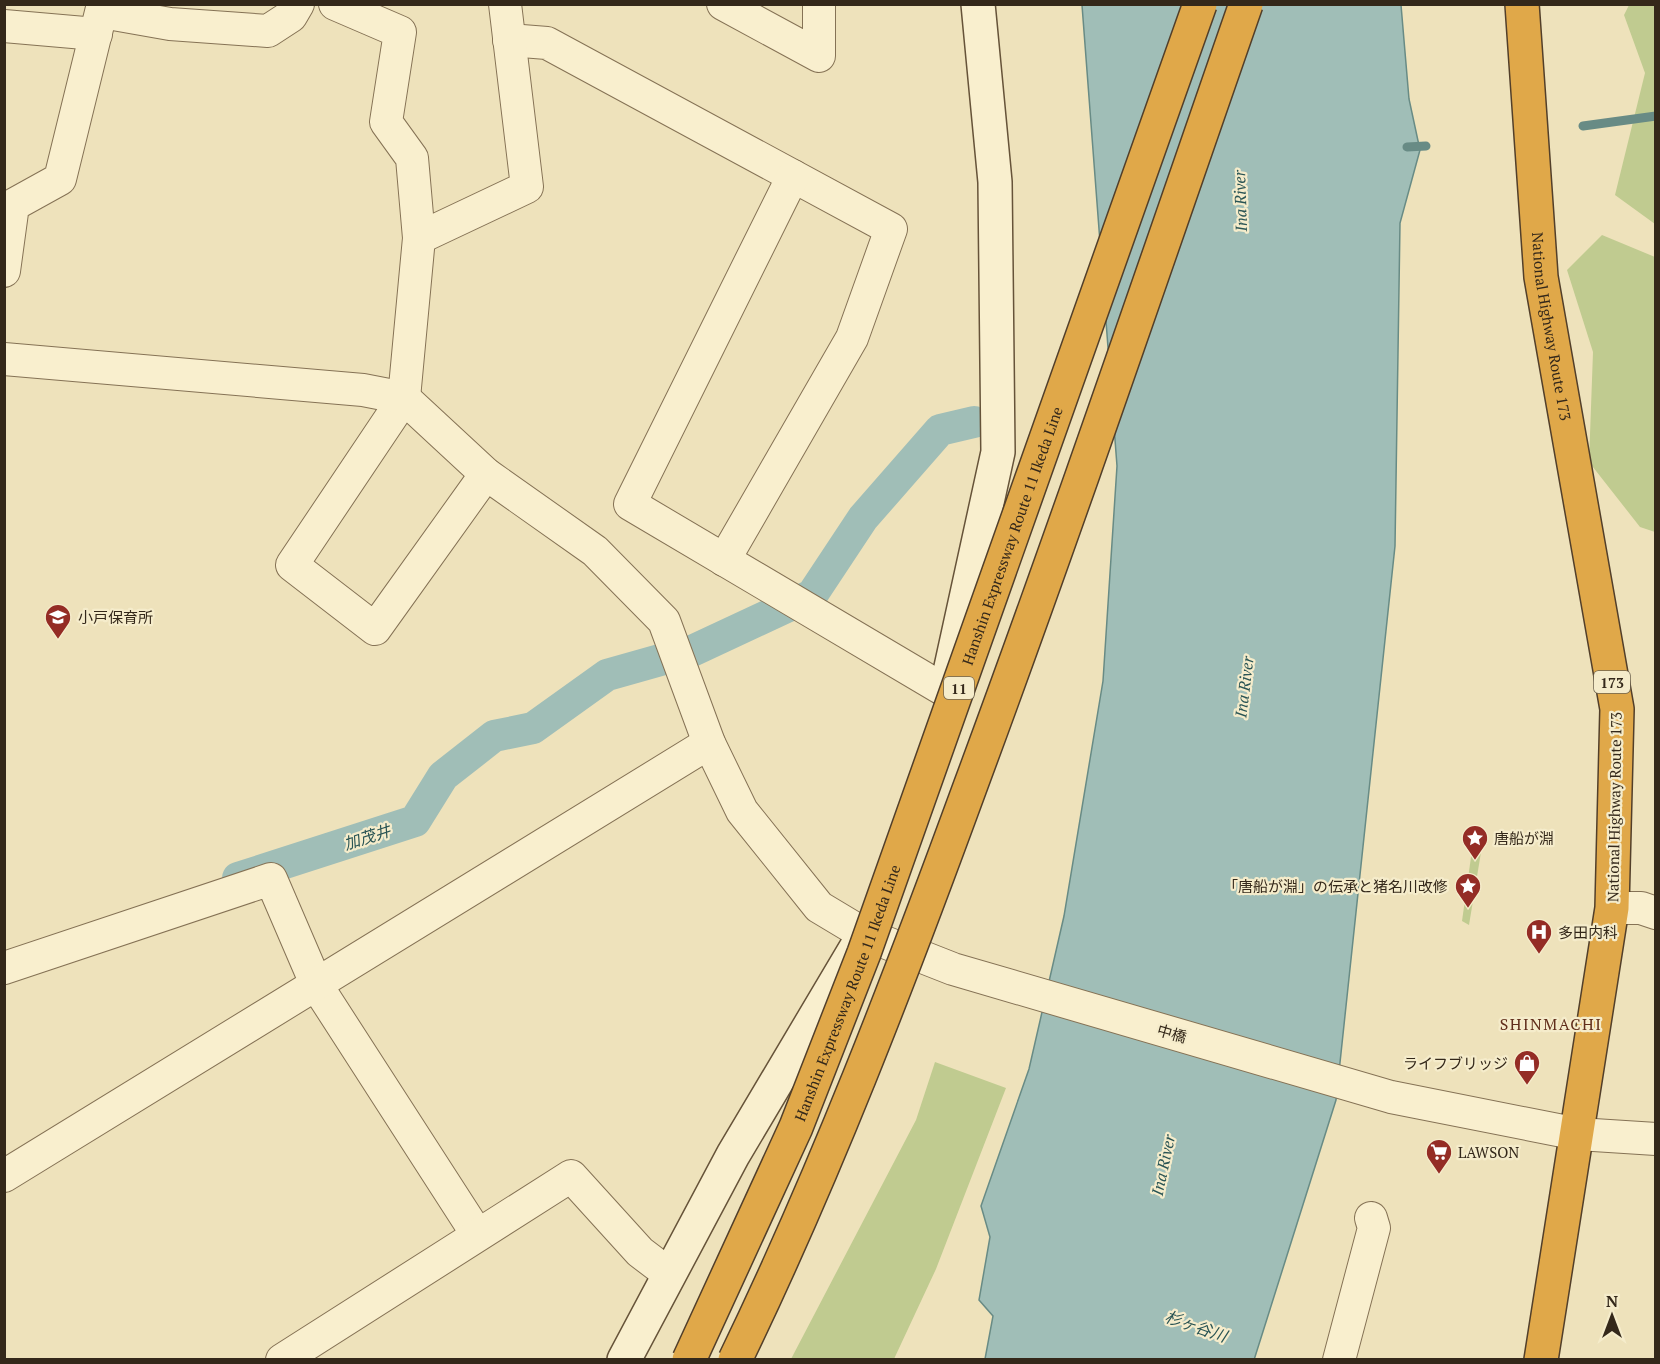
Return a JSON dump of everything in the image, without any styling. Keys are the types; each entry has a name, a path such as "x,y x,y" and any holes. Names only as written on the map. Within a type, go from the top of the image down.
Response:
{"highway":[{"name":"Hanshin Expressway Route 11 Ikeda Line","path":"689,1359 796,1127 864,953 1200,4"},
{"path":"735,1359 832,1146 903,968 1020,650 1246,4"},
{"name":"National Highway Route 173","path":"1522,4 1541,277 1617,710 1612,908 1541,1359"}],"street":[{"path":"4,26 101,17 268,31 291,16 298,4"},
{"path":"335,4 400,32 386,122 412,158 419,238 404,398 292,565 375,629 486,474"},
{"path":"419,238 527,187 505,4"},
{"path":"723,4 819,56 819,4"},
{"path":"624,1359 733,1155 864,934 946,691 998,452 995,182 978,4"},
{"path":"4,271 13,205 60,179 101,17"},
{"path":"509,40 546,43 891,230 852,338 724,560"},
{"path":"793,176 630,504 946,691"},
{"path":"4,359 363,390 404,398"},
{"name":"中橋","path":"404,398 486,474 595,551 664,621 709,743 742,811 819,907 864,934 953,969 1391,1097 1578,1134 1656,1139"},
{"path":"4,1176 317,986 709,743"},
{"path":"4,968 271,879 317,986 477,1233"},
{"path":"1612,908 1641,908 1656,913"},
{"path":"282,1359 477,1233 571,1176 640,1252 669,1274"},
{"path":"1340,1359 1374,1228 1371,1218"}],"green space":[{"path":"1629,5 1655,5 1655,224 1615,195 1645,73 1624,15"},
{"path":"1602,235 1655,257 1655,532 1640,527 1589,462 1593,352 1567,270"},
{"path":"1477,832 1484,834 1469,925 1462,921 1474,836"},
{"path":"935,1062 1006,1088 936,1269 894,1359 791,1359 916,1120"}],"water":[{"path":"1082,5 1401,5 1409,99 1420,150 1400,223 1395,546 1336,1100 1254,1360 985,1359 993,1316 979,1300 990,1237 981,1206 1029,1069 1064,916 1103,681 1117,466"}],"waterway":[{"path":"1583,126 1656,116"},
{"path":"1407,147 1426,146"},
{"name":"加茂井","path":"238,878 415,821 443,776 494,736 533,728 607,675 692,651 812,595 863,518 940,430 974,422"}],"place":[{"name":"小戸保育所","path":"58,640"},
{"name":"唐船が淵","path":"1475,861"},
{"name":"「唐船が淵」の伝承と猪名川改修","path":"1468,909"},
{"name":"多田内科","path":"1539,955"},
{"name":"ライフブリッジ","path":"1527,1086"},
{"name":"LAWSON","path":"1439,1175"}],"district":[{"name":"SHINMACHI","path":"1551,1024"}],"water label":[{"name":"Ina River","path":"1240,201"},
{"name":"Ina River","path":"1244,687"},
{"name":"Ina River","path":"1163,1165"},
{"name":"杉ヶ谷川","path":"1196,1326"}]}
